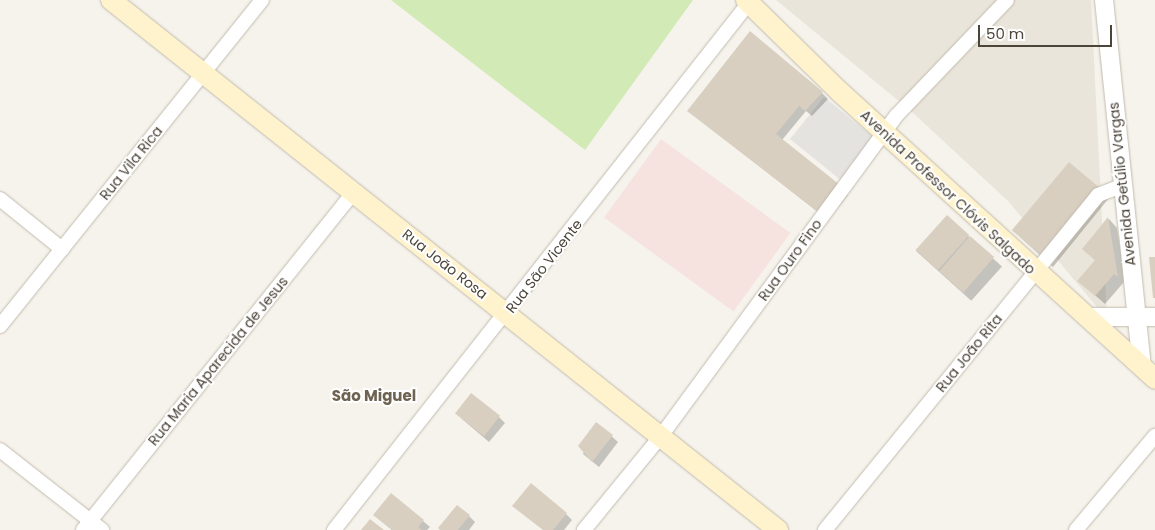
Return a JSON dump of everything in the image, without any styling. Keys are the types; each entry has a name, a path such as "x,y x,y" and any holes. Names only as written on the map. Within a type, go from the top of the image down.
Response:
{"main road":[{"name":"Rua João Rosa","path":"111,0 353,193 508,312 778,530"},
{"name":"Avenida Professor Clóvis Salgado","path":"749,1 884,132 1035,272 1149,373"}],"street":[{"name":"Rua Vila Rica","path":"0,326 262,0"},
{"name":"Rua Ouro Fino","path":"584,530 661,436 884,132 909,101 1007,0"},
{"name":"Avenida Getúlio Vargas","path":"1104,0 1121,186 1137,316 1149,373"},
{"name":"Rua São Vicente","path":"334,530 508,312 749,1"},
{"name":"Rua João Rita","path":"825,530 1098,195 1121,186"},
{"name":"Rua Maria Aparecida de Jesus","path":"87,526 353,193"},
{"path":"0,199 62,249"},
{"path":"1087,317 1155,317"},
{"path":"1076,530 1155,436"},
{"path":"0,450 87,526 102,530"}],"shaded area":[{"path":"776,0 1091,0 1107,319 1008,201 911,111"},
{"path":"824,97 875,138 841,180 790,139"},
{"path":"661,139 790,233 733,312 604,217"}],"green space":[{"path":"391,0 693,0 585,150"}],"building":[{"path":"750,31 823,92 805,111 799,106 776,134 840,185 818,212 687,111"},
{"path":"1069,162 1100,188 1042,256 1012,230"},
{"path":"947,215 969,235 938,270 916,250"},
{"path":"1108,217 1118,277 1114,274 1095,296 1077,281 1095,260 1082,249"},
{"path":"970,236 994,257 963,292 939,271"},
{"path":"1149,257 1155,257 1155,298 1153,298"},
{"path":"471,393 500,416 484,436 455,413"},
{"path":"596,422 613,435 592,462 578,446"},
{"path":"531,483 567,513 553,530 543,530 512,506"},
{"path":"391,493 424,520 418,527 422,530 392,530 373,515"},
{"path":"457,505 470,515 458,530 440,530 438,528"},
{"path":"370,519 384,530 361,530"}],"district":[{"name":"São Miguel","path":"374,396"}]}
